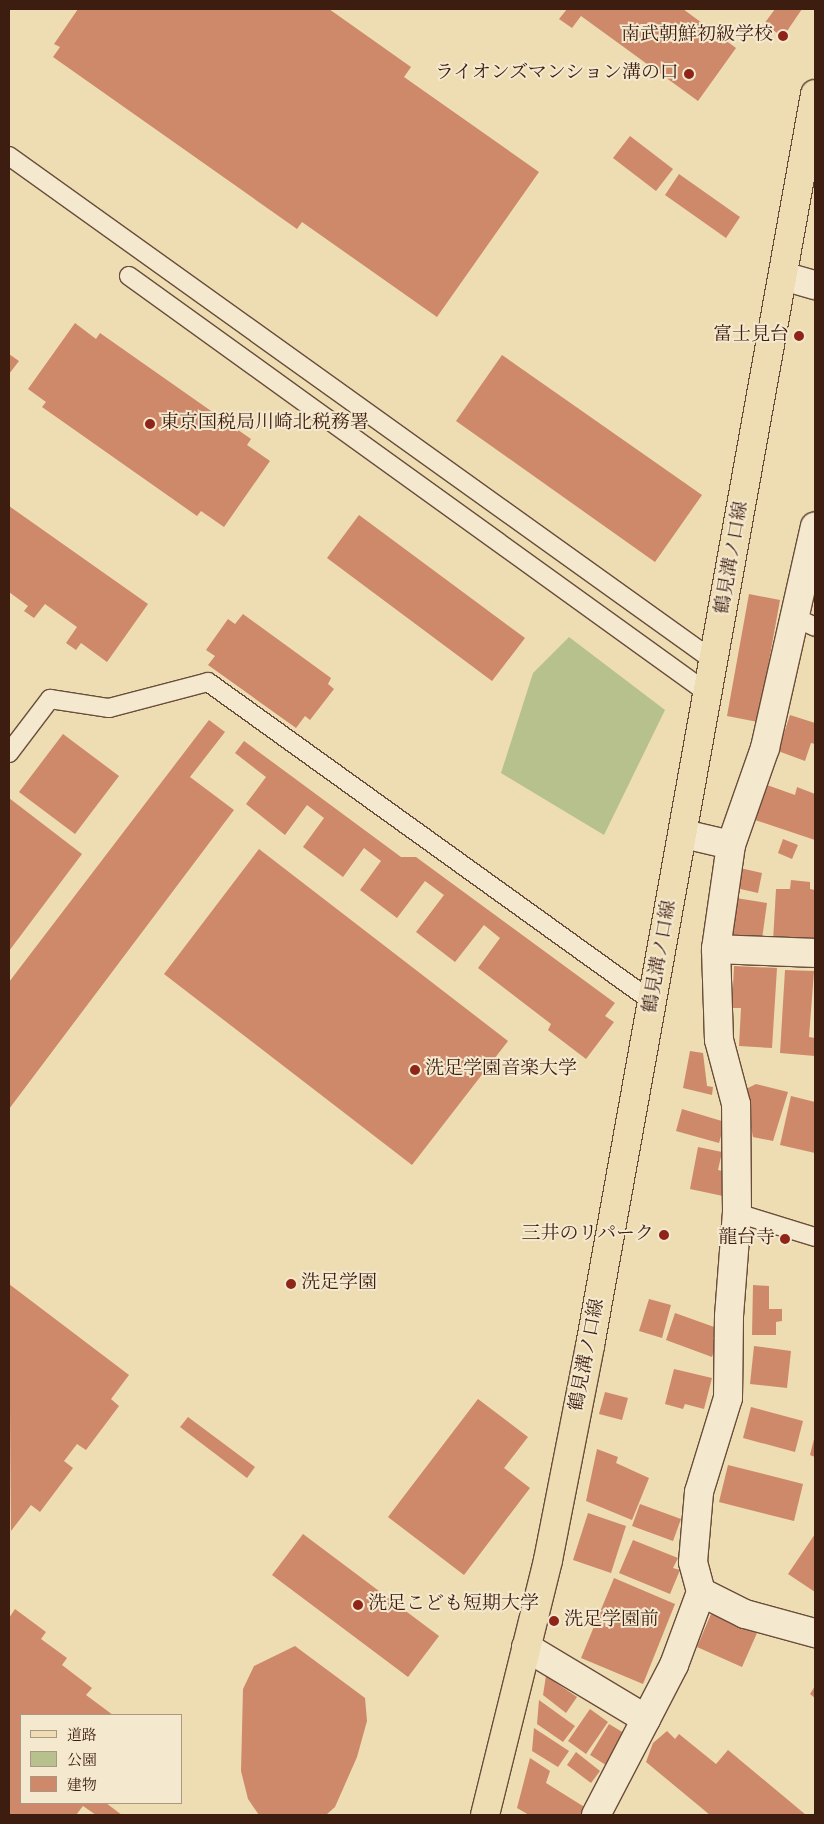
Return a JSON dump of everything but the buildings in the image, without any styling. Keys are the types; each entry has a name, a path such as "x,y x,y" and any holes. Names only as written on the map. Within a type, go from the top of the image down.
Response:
{"main road":[{"name":"鶴見溝ノ口線","path":"484,1815 548,1560 590,1346 684,834 815,94"}],"street":[{"path":"783,276 815,285"},
{"path":"596,1815 674,1665 700,1592 693,1562 698,1492 728,1398 729,1316 737,1213 736,1104 719,1040 716,949 731,845 765,748 805,622 815,527"},
{"path":"684,834 731,845"},
{"path":"716,949 815,953"},
{"path":"700,1592 745,1614 815,1633"},
{"path":"526,1647 646,1718"}],"lane":[{"path":"9,156 714,661"},
{"path":"129,276 709,694"},
{"path":"9,752 50,699 109,708 208,682 653,1002"},
{"path":"737,1213 815,1237"}],"green space":[{"path":"569,637 665,710 604,835 501,773 533,673"}],"place":[{"name":"南武朝鮮初級学校","path":"783,36"},
{"name":"ライオンズマンション溝の口","path":"689,74"},
{"name":"富士見台","path":"799,336"},
{"name":"東京国税局川崎北税務署","path":"150,424"},
{"name":"洗足学園音楽大学","path":"415,1070"},
{"name":"三井のリパーク","path":"664,1235"},
{"name":"龍台寺","path":"785,1239"},
{"name":"洗足学園","path":"291,1284"},
{"name":"洗足こども短期大学","path":"358,1605"},
{"name":"洗足学園前","path":"554,1621"}]}
